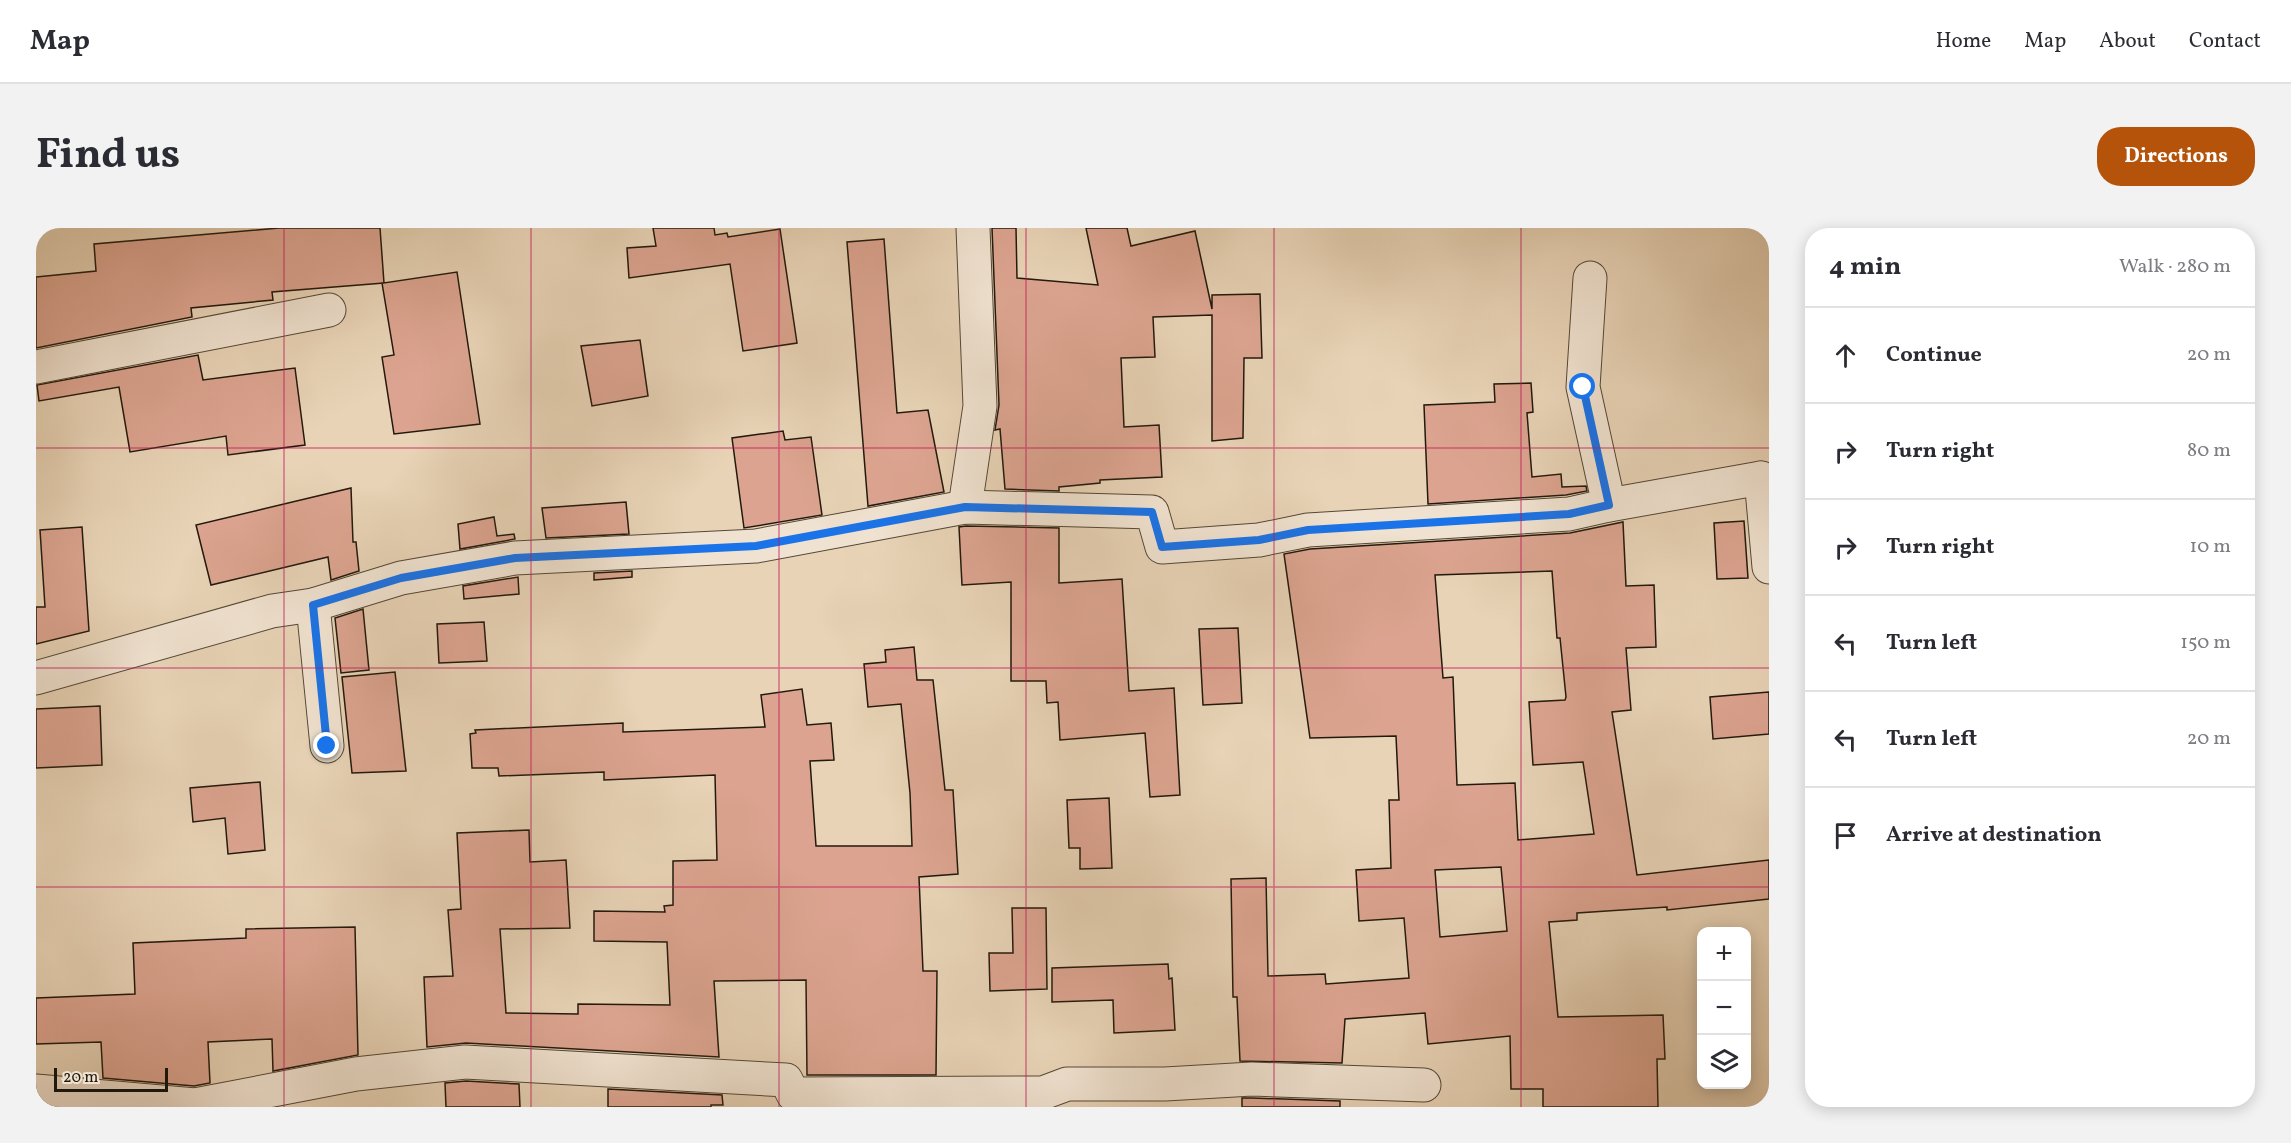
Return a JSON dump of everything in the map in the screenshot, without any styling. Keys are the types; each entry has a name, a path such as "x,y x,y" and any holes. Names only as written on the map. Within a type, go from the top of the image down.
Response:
{"street":[{"path":"965,507 980,406 974,228"},
{"path":"1590,278 1583,387 1609,505"},
{"path":"36,367 329,310"},
{"path":"36,678 272,611 313,605 401,578 515,558 756,546 965,507 1152,512 1162,547 1259,540 1308,530 1569,514 1609,505 1765,481 1769,567"},
{"path":"313,605 327,746"},
{"path":"36,1091 195,1105 356,1074 465,1062 786,1080 793,1094 1043,1093 1067,1084 1164,1096 1252,1079 1424,1085"}],"building":[{"path":"279,228 380,228 384,283 457,272 480,424 394,434 382,357 394,355 382,283 272,292 273,300 191,308 192,317 36,348 36,277 96,271 94,244"},
{"path":"653,228 714,228 715,235 727,233 728,237 780,229 797,343 743,351 730,264 629,278 627,248 656,246"},
{"path":"992,228 1016,228 1017,278 1098,285 1086,228 1127,228 1131,246 1195,231 1212,309 1212,295 1260,294 1262,358 1244,358 1243,438 1212,441 1212,315 1153,317 1155,357 1121,358 1124,427 1159,425 1162,477 1100,480 1100,483 1059,487 1059,491 1005,489 1000,429 995,430 999,405"},
{"path":"884,239 897,413 928,410 944,492 868,506 847,242"},
{"path":"640,340 648,396 592,406 581,346"},
{"path":"198,355 203,380 295,368 305,445 228,455 226,436 130,452 119,387 39,401 37,385"},
{"path":"1531,383 1533,412 1527,413 1532,477 1561,474 1562,487 1586,486 1587,491 1566,495 1428,504 1424,405 1495,402 1494,384"},
{"path":"783,431 785,440 811,437 822,515 744,528 732,438"},
{"path":"351,488 353,542 356,542 359,571 331,580 328,557 211,585 196,525"},
{"path":"626,502 629,534 546,538 542,508"},
{"path":"494,517 497,536 514,534 515,539 460,549 458,524"},
{"path":"1744,521 1748,578 1717,579 1714,523"},
{"path":"1623,522 1626,586 1654,585 1656,647 1626,648 1631,710 1612,712 1637,875 1769,860 1769,899 1667,910 1667,907 1577,913 1577,920 1549,922 1558,1017 1663,1015 1665,1059 1657,1059 1658,1107 1543,1107 1543,1089 1511,1089 1510,1036 1428,1044 1425,1013 1345,1019 1342,1063 1240,1061 1237,997 1233,997 1231,879 1266,878 1268,976 1325,974 1326,984 1409,978 1404,918 1359,921 1356,870 1391,868 1389,800 1399,800 1396,736 1310,738 1284,554 1310,549 1570,533","holes":["1552,571 1557,638 1560,638 1566,697 1565,700 1529,702 1533,765 1583,762 1594,834 1518,840 1515,783 1457,785 1453,677 1443,678 1435,575","1501,867 1507,931 1440,937 1435,870"]},
{"path":"82,527 89,631 36,644 36,607 45,607 40,530"},
{"path":"959,527 1059,528 1059,583 1122,579 1129,691 1174,688 1180,795 1150,797 1145,733 1060,740 1058,702 1047,703 1046,681 1011,681 1011,582 962,585"},
{"path":"632,571 632,577 594,580 594,573"},
{"path":"518,577 519,594 464,599 463,586"},
{"path":"363,609 369,670 341,673 335,618"},
{"path":"484,622 487,661 439,663 437,624"},
{"path":"1238,628 1242,703 1203,705 1199,629"},
{"path":"914,647 917,680 933,680 945,790 953,790 958,874 919,877 923,971 937,971 936,1075 807,1075 806,980 714,981 719,1057 466,1043 427,1047 424,977 453,976 448,910 461,909 457,833 529,830 530,862 566,860 570,928 500,929 506,1013 578,1014 578,1004 670,1005 667,942 594,941 594,911 665,912 664,906 673,905 673,861 717,860 715,775 604,780 604,772 499,776 498,768 472,768 470,734 476,733 475,730 623,723 623,732 765,727 761,695 802,689 807,725 831,723 834,760 810,761 816,846 912,846 910,793 901,704 868,707 864,664 886,662 885,650"},
{"path":"395,672 406,771 352,773 342,677"},
{"path":"1769,692 1769,734 1713,739 1710,697"},
{"path":"100,706 102,765 36,768 36,709"},
{"path":"260,782 265,850 228,854 225,818 193,822 190,788"},
{"path":"1109,798 1112,868 1080,869 1080,848 1069,848 1067,800"},
{"path":"1012,908 1046,908 1047,989 990,991 989,953 1013,953"},
{"path":"355,927 358,1055 273,1071 272,1039 208,1042 210,1083 194,1086 103,1078 101,1042 36,1044 36,998 135,994 133,943 246,938 246,929"},
{"path":"1168,964 1169,979 1172,978 1175,1030 1114,1033 1113,1000 1052,1002 1052,968"},
{"path":"466,1081 519,1084 520,1107 446,1107 445,1083"},
{"path":"608,1089 722,1095 723,1105 608,1107"},
{"path":"1242,1098 1340,1101 1340,1107 1242,1107"}],"route":[{"path":"327,746 313,605 401,578 515,558 756,546 965,507 1152,512 1162,547 1259,540 1308,530 1569,514 1609,505 1583,387"}]}
